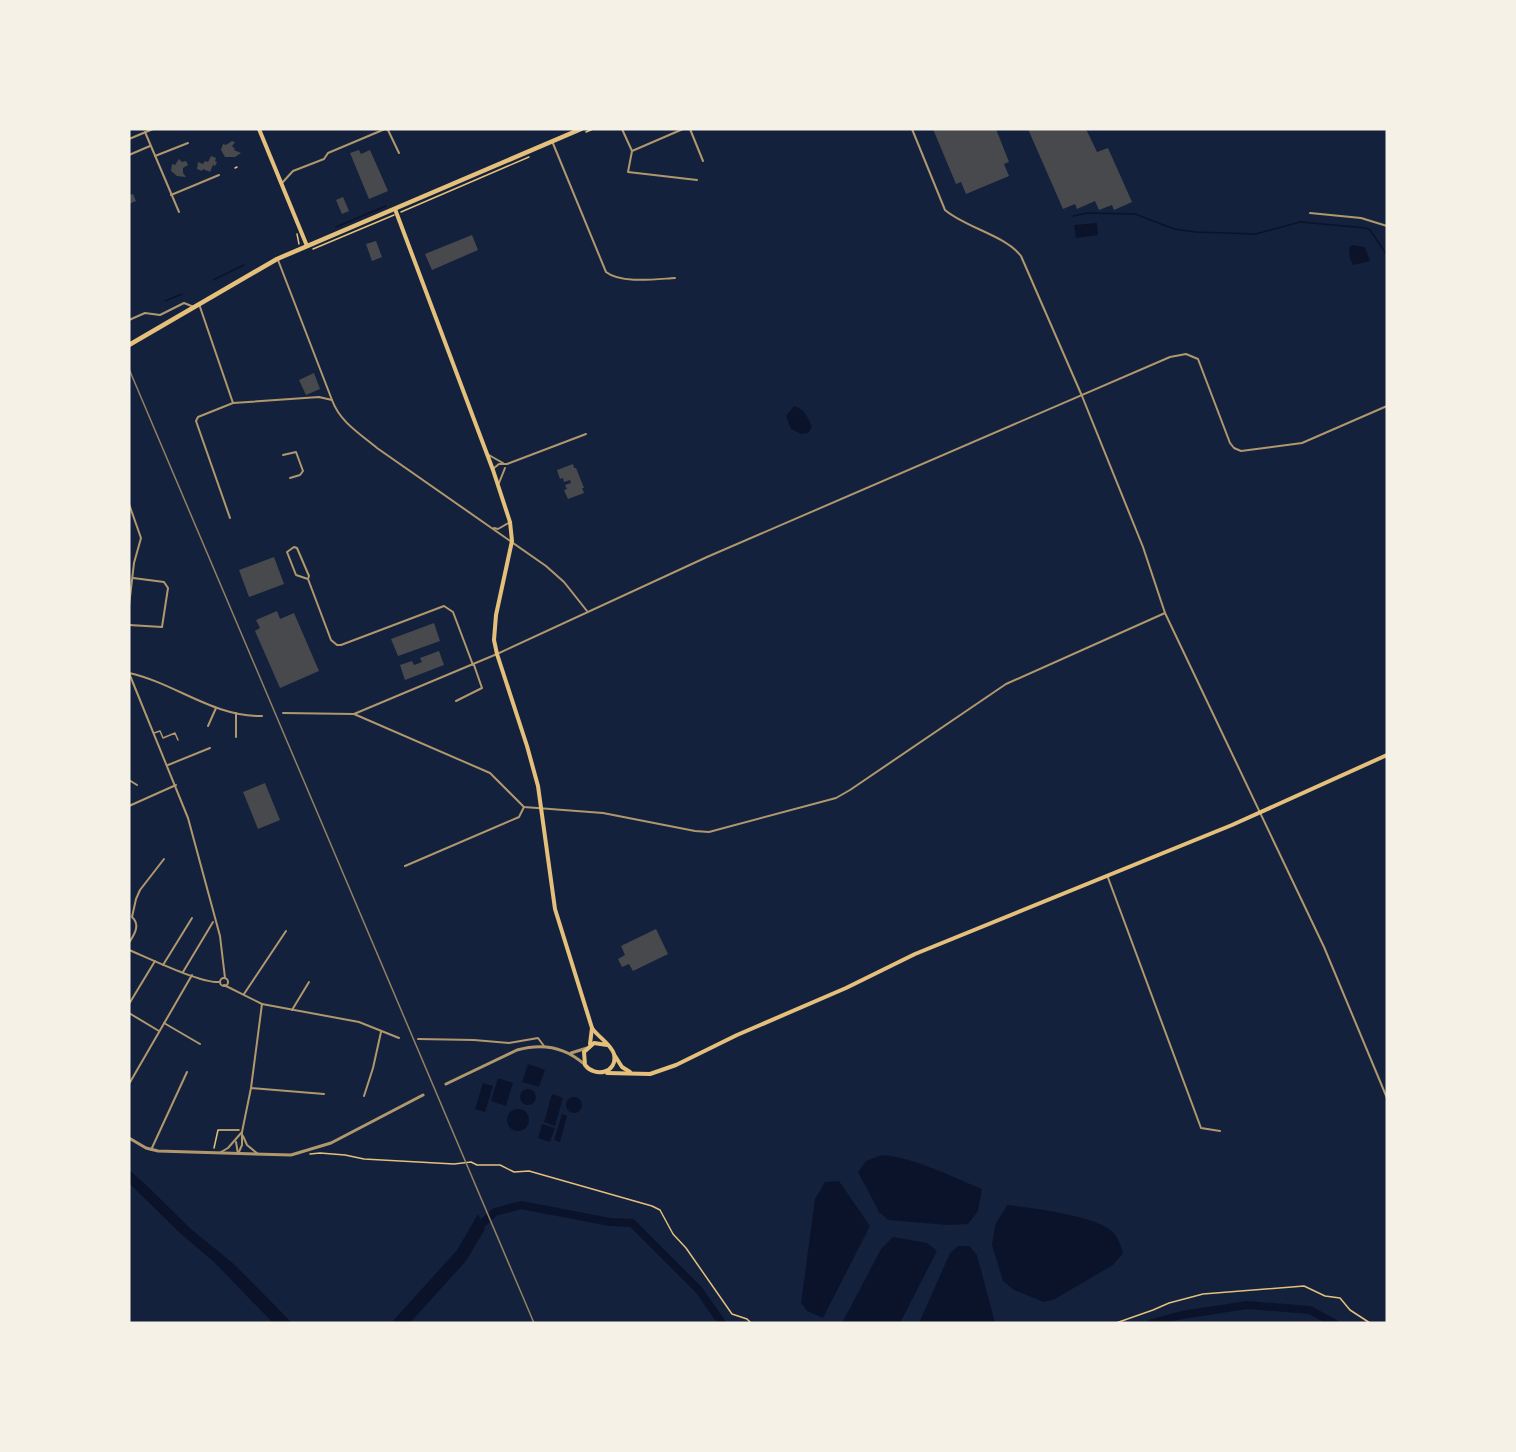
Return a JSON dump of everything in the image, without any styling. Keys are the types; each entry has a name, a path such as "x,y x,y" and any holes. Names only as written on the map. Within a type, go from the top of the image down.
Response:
{"main road":[{"path":"259,129 308,248"},
{"path":"129,345 277,259 396,212 552,141 583,131"},
{"path":"396,212 493,470 510,522 512,541 494,628 497,654 534,767 542,807 555,909 592,1028 608,1045 622,1067 630,1073"},
{"path":"592,1028 584,1056 585,1065 592,1072 650,1074 676,1065 736,1035 846,988 915,954 1260,813 1387,754"},
{"path":"588,1047 598,1042 608,1045"},
{"path":"603,1073 611,1067 614,1053"}],"street":[{"path":"129,139 153,129"},
{"path":"282,183 293,171 324,159 328,153 385,129 388,130 399,153"},
{"path":"622,129 632,151 627,172 697,180"},
{"path":"632,151 683,129"},
{"path":"690,129 703,161"},
{"path":"912,129 945,210 955,218 1011,245 1021,256 1082,396 1143,547 1165,613 1324,947 1387,1098"},
{"path":"145,132 179,212"},
{"path":"552,141 606,272 613,276 636,279 675,278"},
{"path":"155,156 188,142"},
{"path":"129,155 150,146"},
{"path":"171,195 219,175"},
{"path":"1310,213 1361,218 1387,226"},
{"path":"277,259 336,411 351,428 377,448 546,566 564,582 588,612"},
{"path":"129,320 145,313 160,315 184,303 197,305 233,403"},
{"path":"354,714 497,654 707,557 1170,357 1186,354 1198,359 1230,443 1241,451 1302,443 1387,406"},
{"path":"230,518 196,421 198,417 233,403 319,398 332,400"},
{"path":"486,454 507,464 586,434"},
{"path":"283,455 296,452 303,471 300,475 290,478"},
{"path":"493,470 503,463"},
{"path":"498,486 507,464"},
{"path":"493,470 505,468"},
{"path":"129,504 141,538 136,555 129,606"},
{"path":"492,527 498,529 510,522"},
{"path":"308,579 296,575 287,552 289,549 297,548 331,640 337,645 444,606 453,612 483,688 456,701"},
{"path":"302,577 307,571"},
{"path":"129,625 163,627 168,588 165,582 133,578"},
{"path":"283,713 354,714 490,773 524,807 603,813 709,832 836,798 1006,684 1165,613"},
{"path":"129,673 144,677 216,708 262,716"},
{"path":"129,673 176,785 205,877 223,949 225,978 234,989"},
{"path":"208,726 216,708"},
{"path":"236,713 236,737"},
{"path":"167,765 210,748"},
{"path":"129,780 137,785"},
{"path":"129,806 176,785"},
{"path":"405,866 519,817 524,807"},
{"path":"129,944 137,926 136,921 132,918 136,899 164,859"},
{"path":"1107,875 1201,1128 1220,1131"},
{"path":"163,964 192,918"},
{"path":"183,972 213,922"},
{"path":"244,994 286,931"},
{"path":"129,950 183,972 220,982 262,1004 359,1022 399,1038"},
{"path":"129,1005 155,961"},
{"path":"129,1084 192,975"},
{"path":"220,982 225,978"},
{"path":"225,986 228,982"},
{"path":"291,1010 309,982"},
{"path":"217,1153 228,1148 242,1131 251,1088 262,1004"},
{"path":"129,1013 159,1031"},
{"path":"164,1023 200,1044"},
{"path":"364,1096 381,1032"},
{"path":"418,1040 474,1040 509,1043 538,1038 544,1046"},
{"path":"446,1084 517,1050 544,1046 571,1053 585,1065"},
{"path":"571,1053 588,1047"},
{"path":"152,1150 187,1072"},
{"path":"251,1088 324,1094"},
{"path":"129,1138 152,1150 291,1155 331,1143 423,1095"},
{"path":"242,1131 247,1145 258,1154"},
{"path":"238,1154 243,1136"},
{"path":"237,1139 238,1154"}],"lane":[{"path":"154,733 160,731 163,738 175,733 178,740"}],"path":[{"path":"583,131 593,129"},
{"path":"308,248 528,157"},
{"path":"214,1148 218,1130 242,1131"},
{"path":"302,1155 320,1152 364,1159 454,1164 471,1161 477,1165 500,1165 514,1172 529,1171 652,1206 660,1210 673,1234 686,1248 732,1314 747,1319 751,1323"},
{"path":"1116,1323 1153,1311 1169,1303 1203,1294 1304,1286 1325,1296 1340,1298 1350,1310 1370,1323"}],"water":[{"path":"1097,223 1098,235 1076,238 1074,225"},
{"path":"1352,245 1365,247 1370,261 1353,265 1349,248"},
{"path":"794,406 801,409 807,417 812,427 808,433 801,434 791,429 786,416"},
{"path":"528,1064 545,1070 539,1087 522,1082"},
{"path":"498,1078 513,1083 506,1106 491,1101"},
{"path":"483,1083 493,1086 485,1112 475,1109"},
{"path":"525,1089 531,1089 536,1097 534,1103 525,1105 520,1100 520,1094"},
{"path":"552,1094 563,1098 555,1126 544,1122"},
{"path":"574,1097 580,1099 582,1105 580,1111 574,1113 568,1111 566,1105 568,1099"},
{"path":"518,1109 526,1112 529,1120 526,1128 518,1131 510,1128 507,1120 510,1112"},
{"path":"562,1114 567,1116 560,1142 554,1140"},
{"path":"542,1124 555,1128 550,1142 538,1138"},
{"path":"882,1155 920,1164 982,1189 978,1211 968,1224 947,1225 888,1220 879,1212 858,1172 866,1161"},
{"path":"129,1170 191,1229 235,1265 292,1323 273,1323 215,1263 180,1233 129,1183"},
{"path":"839,1181 870,1226 823,1318 807,1311 801,1303 815,1199 825,1182"},
{"path":"1007,1205 1060,1213 1101,1224 1115,1234 1123,1253 1113,1265 1055,1299 1044,1302 1014,1290 1003,1281 992,1245 995,1225"},
{"path":"478,1214 485,1229 466,1261 410,1323 391,1323 457,1250"},
{"path":"893,1237 927,1243 937,1251 900,1323 842,1323 881,1249"},
{"path":"958,1246 969,1246 977,1255 995,1323 919,1323 950,1253"}],"building":[{"path":"933,129 996,129 1009,162 1004,164 1009,176 966,194 961,182 956,184"},
{"path":"1028,129 1086,129 1097,152 1108,148 1132,202 1114,210 1112,205 1099,210 1095,201 1077,209 1075,204 1063,209"},
{"path":"232,141 235,142 232,146 234,150 241,153 235,157 225,157 221,150 223,144 226,145"},
{"path":"359,150 361,154 370,150 388,191 369,199 350,153"},
{"path":"211,156 216,158 217,162 210,172 197,169 198,162 203,164 205,161 208,162"},
{"path":"179,159 182,162 186,161 188,165 183,168 186,177 177,176 171,171 172,164 175,165"},
{"path":"133,194 136,201 129,204 129,195"},
{"path":"343,197 349,211 342,214 336,200"},
{"path":"472,235 478,250 432,270 425,254"},
{"path":"376,241 382,257 372,261 366,244"},
{"path":"314,373 320,389 306,395 299,380"},
{"path":"573,464 584,493 568,499 564,490 567,489 565,485 571,483 570,480 564,482 563,478 560,479 557,470"},
{"path":"274,557 284,584 249,597 239,570"},
{"path":"277,611 280,619 294,613 319,671 280,688 255,631 260,628 256,620"},
{"path":"434,623 440,641 398,656 391,639"},
{"path":"439,651 444,665 405,680 400,665 412,661 414,665 422,662 420,658"},
{"path":"265,783 280,820 258,829 243,792"},
{"path":"656,929 668,954 633,971 629,964 622,967 618,959 625,955 621,946"}],"waterway":[{"path":"336,227 386,206"},
{"path":"1073,216 1087,213 1135,214 1174,229 1195,232 1256,234 1300,222 1366,228 1370,230 1387,255"},
{"path":"213,280 244,265"},
{"path":"165,301 182,294"},
{"path":"476,1229 495,1212 521,1205 610,1222 632,1223 699,1290 722,1323"},
{"path":"1152,1323 1182,1315 1247,1305 1310,1310 1334,1323"}],"railway":[{"path":"129,369 534,1323"}]}
